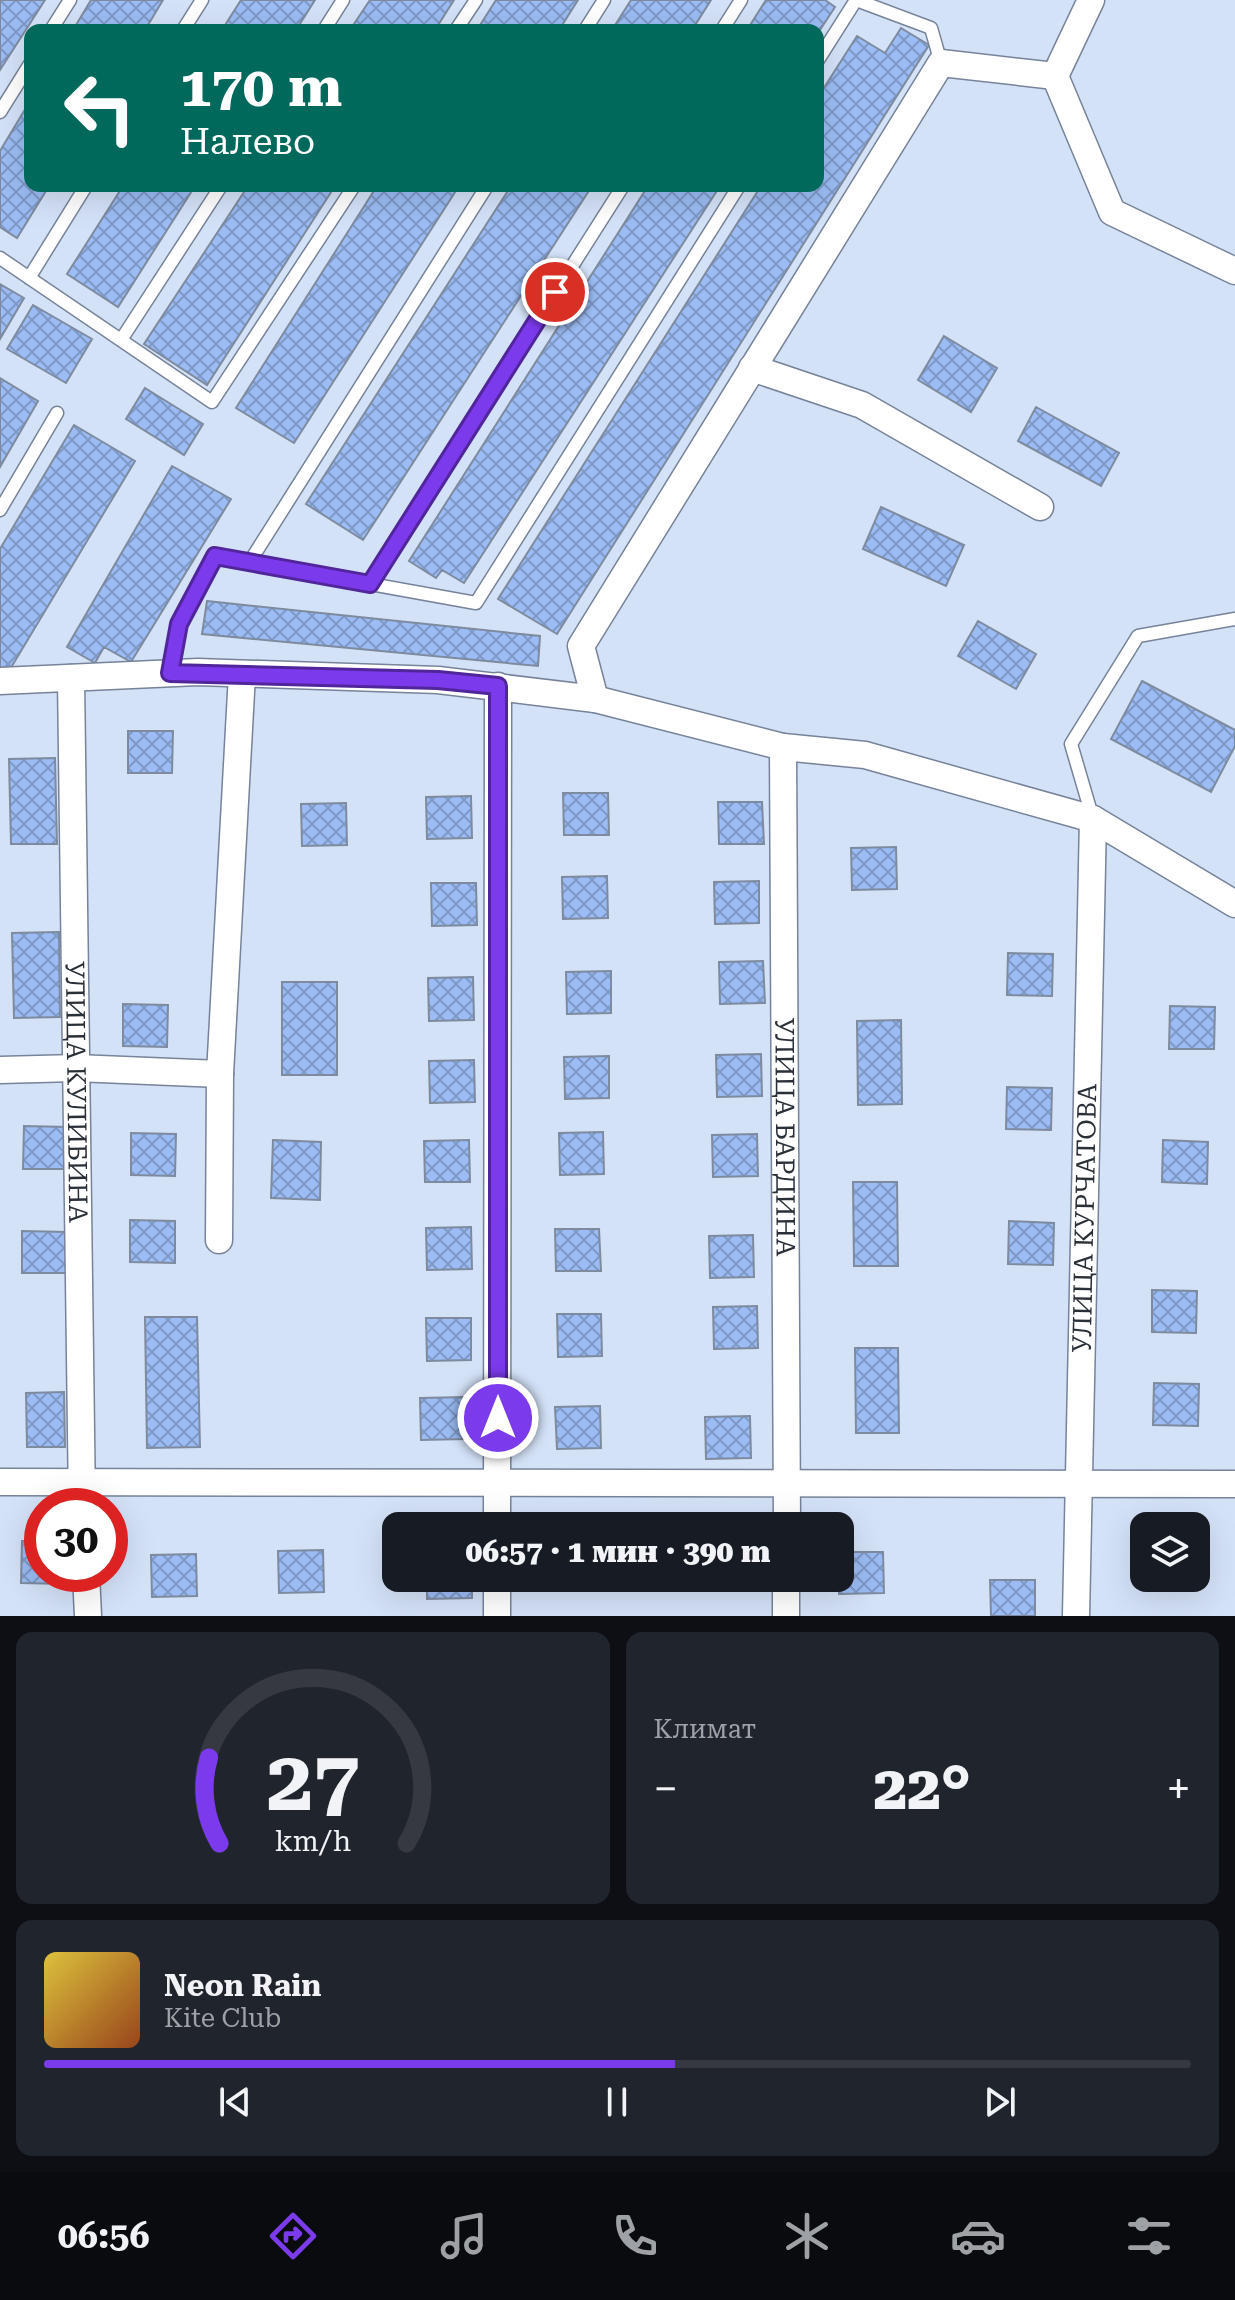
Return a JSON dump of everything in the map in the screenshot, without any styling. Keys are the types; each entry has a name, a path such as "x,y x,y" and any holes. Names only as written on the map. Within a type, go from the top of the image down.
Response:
{"street":[{"path":"1091,0 1055,76 1112,212 1235,271"},
{"path":"595,699 581,646 941,63 1055,76"},
{"path":"752,368 862,405 1040,507"},
{"path":"0,681 170,673 242,674 438,680 595,699 783,747 865,755 1093,819 1235,904"},
{"path":"219,1240 220,1074 242,674"},
{"name":"УЛИЦА КУЛИБИНА","path":"71,678 82,1488"},
{"path":"497,1512 498,686"},
{"name":"УЛИЦА БАРДИНА","path":"783,747 787,1512"},
{"name":"УЛИЦА КУРЧАТОВА","path":"1076,1616 1076,1482 1093,819"},
{"path":"0,1070 76,1068 220,1074"},
{"path":"0,1482 41,1488"},
{"path":"128,1493 498,1482 1235,1484"},
{"path":"87,1592 88,1616"},
{"path":"497,1592 497,1616"},
{"path":"786,1592 786,1616"}],"lane":[{"path":"55,24 70,0"},
{"path":"187,24 202,0"},
{"path":"328,24 343,0"},
{"path":"460,24 476,0"},
{"path":"589,24 604,0"},
{"path":"726,24 741,0"},
{"path":"824,51 856,0 931,28 941,63"},
{"path":"0,112 24,74"},
{"path":"29,278 82,192"},
{"path":"121,340 217,192"},
{"path":"0,258 212,402 350,192"},
{"path":"249,563 483,192"},
{"path":"370,584 619,192"},
{"path":"170,673 179,624 215,556 476,603 735,192"},
{"path":"0,510 57,413"},
{"path":"1093,819 1071,744 1138,636 1235,619"}],"building":[{"path":"0,0 45,0 30,24 24,24 24,33 0,70"},
{"path":"91,0 163,0 149,24 77,24"},
{"path":"241,0 315,0 300,24 226,24"},
{"path":"370,0 454,0 439,24 354,24"},
{"path":"496,0 578,0 563,24 481,24"},
{"path":"631,0 711,0 696,24 616,24"},
{"path":"766,0 825,0 835,7 824,24 751,24"},
{"path":"901,28 929,45 557,634 498,599 757,192 824,192 824,88 857,36 885,53"},
{"path":"24,111 24,192 45,192 17,238 0,227 0,151"},
{"path":"119,192 191,192 118,307 67,274"},
{"path":"244,192 331,192 207,385 144,344"},
{"path":"373,192 455,192 294,443 236,408"},
{"path":"507,192 588,192 363,540 306,504"},
{"path":"644,192 716,192 464,583 442,570 436,578 409,561"},
{"path":"0,284 24,298 0,339"},
{"path":"33,305 92,339 66,383 7,349"},
{"path":"944,336 997,368 971,412 918,380"},
{"path":"0,378 38,401 0,467"},
{"path":"145,388 203,424 184,455 126,419"},
{"path":"1036,407 1119,453 1101,486 1018,441"},
{"path":"74,425 135,461 6,676 0,673 0,549"},
{"path":"172,466 231,499 131,662 104,647 95,663 67,647"},
{"path":"881,507 964,545 946,586 863,549"},
{"path":"207,601 540,636 538,666 202,634"},
{"path":"978,621 1036,654 1016,689 958,656"},
{"path":"1142,681 1235,730 1235,746 1211,792 1111,739"},
{"path":"128,731 173,731 172,773 128,773"},
{"path":"55,758 57,844 11,844 9,759"},
{"path":"563,793 608,793 609,835 564,835"},
{"path":"471,796 472,838 427,839 426,797"},
{"path":"718,802 762,802 764,844 719,844"},
{"path":"346,803 347,845 302,846 301,804"},
{"path":"896,847 897,889 852,890 851,848"},
{"path":"607,876 608,918 563,919 562,877"},
{"path":"759,881 759,923 715,924 714,882"},
{"path":"431,883 476,883 477,925 432,926"},
{"path":"59,932 60,1017 14,1018 12,933"},
{"path":"1008,953 1053,954 1052,996 1007,995"},
{"path":"763,961 765,1003 720,1004 719,962"},
{"path":"611,971 611,1013 567,1014 566,972"},
{"path":"473,977 474,1020 429,1021 428,978"},
{"path":"282,982 337,982 337,1075 282,1075"},
{"path":"123,1004 168,1005 167,1047 123,1046"},
{"path":"1170,1006 1215,1007 1214,1049 1169,1049"},
{"path":"901,1020 902,1104 858,1105 857,1021"},
{"path":"761,1054 762,1096 717,1097 716,1055"},
{"path":"609,1056 609,1098 565,1099 564,1057"},
{"path":"474,1060 475,1102 430,1103 429,1061"},
{"path":"1007,1087 1052,1088 1051,1130 1006,1129"},
{"path":"24,1126 69,1127 68,1169 23,1169"},
{"path":"603,1132 604,1174 560,1175 559,1133"},
{"path":"131,1133 176,1134 175,1176 131,1175"},
{"path":"757,1134 758,1176 713,1177 712,1135"},
{"path":"273,1140 321,1142 320,1200 271,1198"},
{"path":"469,1140 470,1182 425,1182 424,1141"},
{"path":"1163,1140 1208,1142 1207,1184 1162,1182"},
{"path":"853,1182 897,1182 898,1266 854,1266"},
{"path":"130,1220 175,1221 175,1263 130,1262"},
{"path":"1009,1221 1054,1223 1053,1265 1008,1264"},
{"path":"471,1227 472,1269 427,1270 426,1228"},
{"path":"555,1229 599,1229 601,1271 556,1271"},
{"path":"22,1231 67,1232 66,1273 22,1273"},
{"path":"753,1235 754,1277 710,1278 709,1236"},
{"path":"1152,1290 1197,1291 1196,1333 1152,1332"},
{"path":"757,1306 758,1348 714,1349 713,1307"},
{"path":"557,1314 601,1314 602,1356 558,1357"},
{"path":"145,1317 197,1317 200,1447 147,1448"},
{"path":"426,1318 471,1318 471,1360 427,1361"},
{"path":"855,1348 898,1348 899,1433 856,1433"},
{"path":"1154,1383 1199,1384 1198,1426 1153,1425"},
{"path":"64,1392 65,1447 27,1447 26,1393"},
{"path":"465,1397 466,1439 421,1440 420,1398"},
{"path":"600,1406 601,1448 557,1449 555,1407"},
{"path":"750,1416 751,1458 706,1459 705,1417"},
{"path":"22,1541 24,1541 24,1583 21,1583"},
{"path":"323,1550 324,1592 279,1593 278,1551"},
{"path":"854,1552 883,1552 884,1593 839,1594 854,1592"},
{"path":"196,1554 197,1596 152,1597 151,1555"},
{"path":"990,1580 1035,1580 1035,1616 991,1616"},
{"path":"427,1592 472,1592 472,1598 427,1599"}],"route":[{"path":"498,1418 498,686 438,680 170,673 179,624 215,556 370,584 555,292"}]}
